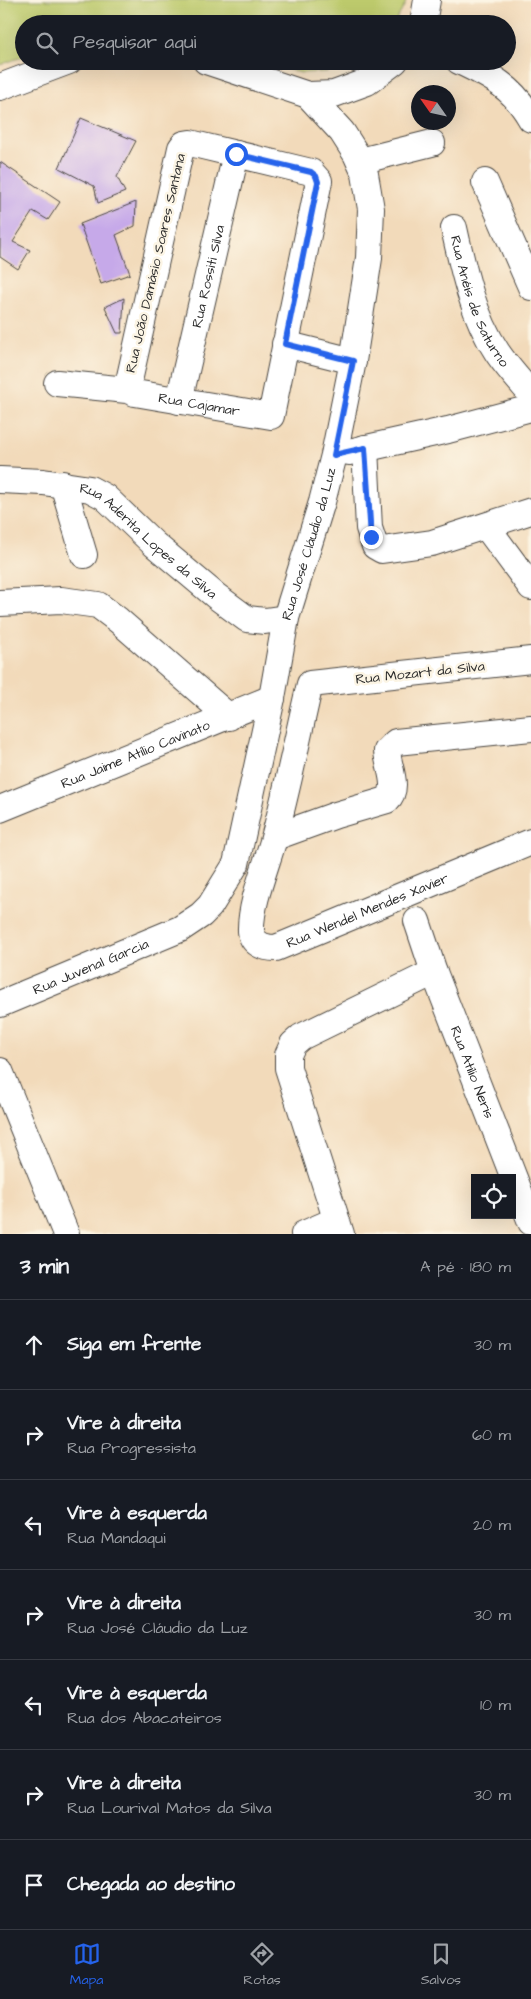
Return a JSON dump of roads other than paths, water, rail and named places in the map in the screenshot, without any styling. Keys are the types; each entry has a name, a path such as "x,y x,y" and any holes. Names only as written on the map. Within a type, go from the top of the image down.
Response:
{"street":[{"path":"424,15 427,0"},
{"path":"0,87 45,70"},
{"path":"233,70 308,95 334,94 367,82 383,70"},
{"path":"479,70 488,74 510,92 531,119"},
{"name":"Rua José Cláudio da Luz","path":"180,929 201,915 210,906 236,864 272,698 286,618 322,502 334,455 353,361 369,258 371,209 365,174 360,161 342,132 308,95"},
{"name":"Rua João Damásio Soares Santana","path":"127,390 181,148 184,144 190,143 236,154"},
{"path":"360,161 432,143"},
{"path":"236,154 311,172 316,176 318,182 285,344 353,361"},
{"name":"Rua Rossiti Silva","path":"180,401 236,154"},
{"path":"485,182 531,287"},
{"name":"Rua Anéis de Saturno","path":"454,228 463,271 479,317 496,351 531,394"},
{"name":"Rua Cajamar","path":"57,383 127,390 135,393 271,416 285,344"},
{"path":"334,455 448,430 531,408"},
{"path":"365,448 370,528 375,546 382,550 432,543 531,511"},
{"name":"Rua Aderita Lopes da Silva","path":"0,480 63,484 90,489 105,497 154,544 216,596 247,619 265,621 286,618"},
{"path":"63,484 84,555"},
{"path":"486,526 531,587"},
{"path":"0,603 61,600 98,605 229,716"},
{"name":"Rua Mozart da Silva","path":"310,684 531,660"},
{"name":"Rua Wendel Mendes Xavier","path":"310,684 275,837 255,906 251,932 255,941 263,947 276,948 531,842"},
{"name":"Rua Jaime Atílio Cavinato","path":"0,809 272,698"},
{"path":"275,837 336,815 387,800 393,791 387,751 396,742 531,728"},
{"name":"Rua Atílio Neris","path":"417,921 434,972 531,1222"},
{"name":"Rua Juvenal Garcia","path":"0,1004 180,929"},
{"path":"304,1234 338,1227 288,1068 288,1054 293,1044 314,1029 434,972"},
{"path":"0,1070 66,1234"}]}
